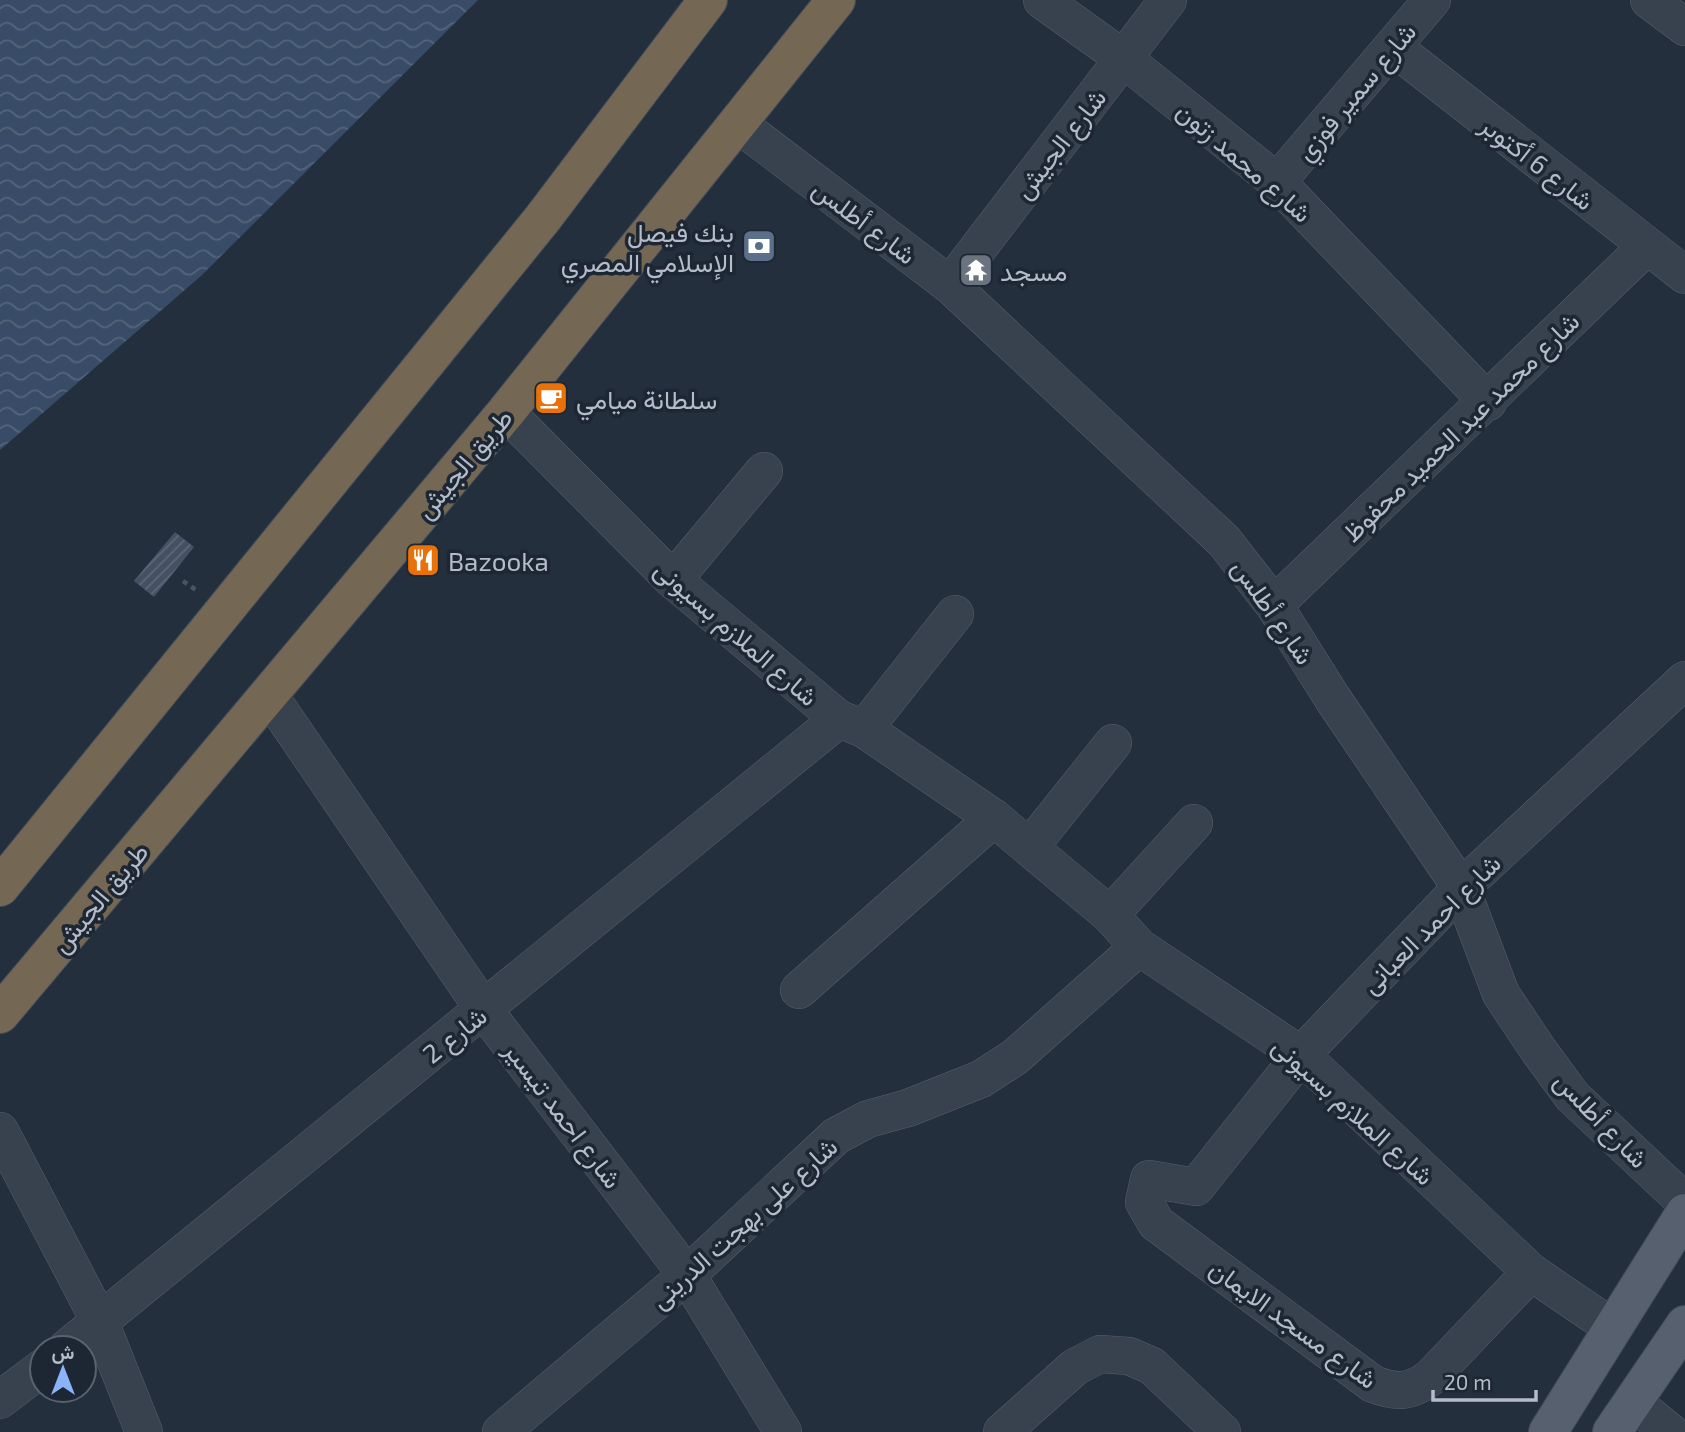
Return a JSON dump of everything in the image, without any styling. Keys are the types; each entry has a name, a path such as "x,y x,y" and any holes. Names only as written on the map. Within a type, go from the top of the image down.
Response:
{"highway":[{"path":"0,887 542,218 708,0"},
{"name":"طريق الجيش","path":"0,1014 506,412 836,0"}],"main road":[{"path":"1548,1432 1685,1213"},
{"path":"1622,1417 1685,1325"}],"street":[{"name":"شارع محمد زتون","path":"1042,0 1124,59 1277,182 1488,402"},
{"name":"شارع الجيش","path":"950,285 1168,0"},
{"name":"شارع سمير فوزي","path":"1277,182 1432,0"},
{"path":"1649,0 1685,27"},
{"name":"شارع 6 أكتوبر","path":"1392,47 1685,275"},
{"name":"شارع أطلس","path":"738,124 950,285 1224,541 1274,605 1333,699 1461,888 1501,994 1537,1048 1572,1096 1685,1202"},
{"name":"شارع محمد عبد الحميد محفوظ","path":"1274,605 1488,402 1646,247"},
{"name":"شارع الملازم بسيونى","path":"506,412 674,580 852,724 994,818 1111,915 1139,947 1301,1055 1531,1272 1613,1328"},
{"path":"674,580 764,471"},
{"name":"شارع 2","path":"85,1334 484,1010 852,724 954,614"},
{"name":"شارع احمد العبانى","path":"1196,1187 1301,1055 1461,888 1685,680"},
{"name":"شارع احمد تيسير","path":"269,695 484,1010 687,1275 783,1432"},
{"path":"1030,847 1113,743"},
{"path":"799,990 994,818"},
{"path":"1111,915 1194,823"},
{"name":"شارع على بهجت الدرينى","path":"500,1432 687,1275 836,1136 868,1119 928,1101 981,1079 1015,1057 1139,947"},
{"path":"0,1131 100,1322 144,1432"},
{"name":"شارع مسجد الايمان","path":"1196,1187 1149,1179 1144,1202 1156,1223 1373,1384 1394,1392 1415,1389 1431,1377 1531,1272"},
{"path":"1002,1432 1075,1367 1100,1354 1129,1356 1152,1366 1222,1432"},
{"path":"0,1401 28,1378"},
{"path":"1622,1417 1670,1432"}],"water":[{"path":"0,0 478,0 202,275 0,450"}],"building":[{"path":"175,532 194,547 154,597 134,581"}],"place":[{"name":"بنك فيصل الإسلامي المصري","path":"759,246"},
{"name":"مسجد","path":"976,270"},
{"name":"سلطانة ميامي","path":"551,398"},
{"name":"Bazooka","path":"423,560"}]}
